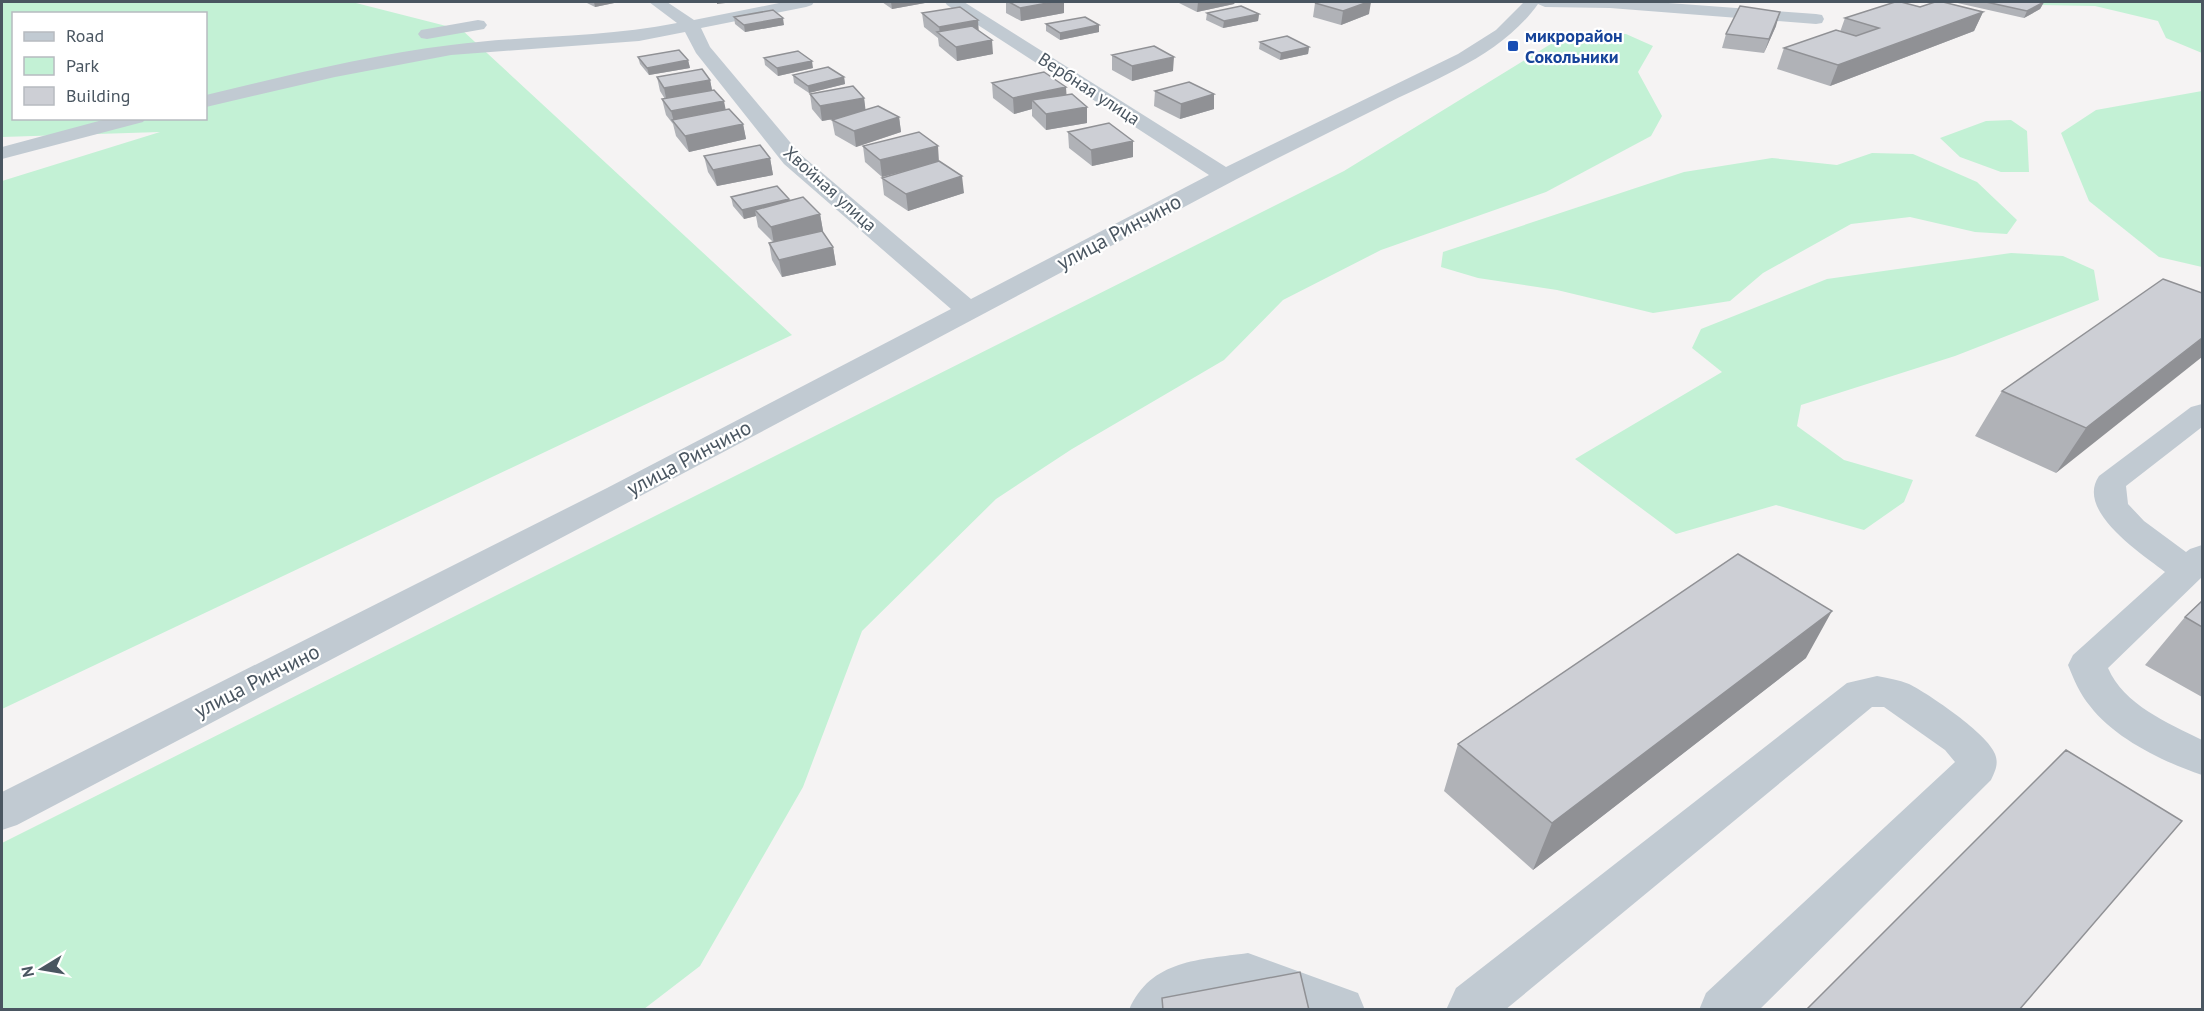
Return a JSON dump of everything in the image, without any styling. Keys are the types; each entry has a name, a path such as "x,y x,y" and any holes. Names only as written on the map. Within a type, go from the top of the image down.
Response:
{"street":[{"name":"Хвойная улица","path":"657,2 689,36 792,159 969,311"},
{"path":"620,55 806,2"},
{"name":"Вербная улица","path":"953,2 1225,176"},
{"name":"улица Ринчино","path":"2,812 619,495 1225,176 1464,58 1499,38 1520,18 1532,2"},
{"path":"1545,2 1684,5 1816,20"},
{"path":"465,5 478,25"},
{"path":"406,39 478,25"},
{"path":"462,49 478,25"},
{"path":"207,101 335,71 462,49 639,36 689,36"},
{"path":"227,95 265,79 386,44"},
{"path":"483,49 566,60"},
{"path":"2,153 128,120"},
{"path":"2202,413 2110,483 2112,506 2132,529 2195,564 2087,665 2091,679 2116,708 2150,732 2202,758"},
{"path":"1472,1010 1473,1005 1861,694 1877,691 1895,695 1959,738 1975,756 1976,768 1724,1010"},
{"path":"1154,1010 1179,987 1248,976 1340,1010"}],"green space":[{"path":"2,2 352,2 462,30 792,335 2,709 2,181 160,132 2,137"},
{"path":"2024,2 2202,2 2202,53 2166,38 2158,21 2095,6 2040,5"},
{"path":"1567,34 1626,34 1653,46 1638,72 1662,116 1651,136 1546,192 1381,250 1283,300 1224,360 1072,449 996,499 862,631 803,787 700,966 644,1009 2,1009 2,843 1344,171"},
{"path":"2202,91 2202,267 2159,257 2089,201 2061,133 2096,110"},
{"path":"2011,120 2027,131 2029,172 2001,172 1960,157 1940,138 1986,121"},
{"path":"1872,153 1913,154 1977,182 2017,220 2007,234 1975,232 1910,217 1851,224 1763,273 1730,301 1653,313 1557,290 1478,278 1441,267 1443,252 1684,172 1772,158 1837,165"},
{"path":"2011,253 2063,256 2094,270 2099,300 1955,356 1801,405 1797,426 1844,460 1913,480 1904,502 1864,530 1776,505 1676,534 1575,459 1722,372 1692,348 1701,329 1827,279"}],"building":[{"path":"1009,2 1053,2 1020,8"},
{"path":"1368,2 1343,11 1315,3"},
{"path":"1895,2 1920,7 1943,2 1983,12 1838,65 1784,48 1836,30 1856,36 1879,28 1845,18"},
{"path":"1986,2 2044,2 2027,11"},
{"path":"1241,6 1259,14 1224,21 1207,13"},
{"path":"1740,6 1780,12 1769,39 1726,34"},
{"path":"960,7 978,20 939,27 922,13"},
{"path":"773,10 783,18 744,25 734,17"},
{"path":"1085,17 1099,25 1060,33 1046,24"},
{"path":"972,26 992,40 956,47 937,32"},
{"path":"1287,36 1309,47 1281,53 1260,42"},
{"path":"1154,46 1174,57 1132,66 1112,55"},
{"path":"679,50 688,60 647,68 638,57"},
{"path":"798,51 812,61 777,68 764,58"},
{"path":"828,67 844,77 808,86 793,75"},
{"path":"702,69 710,80 664,88 657,77"},
{"path":"1044,72 1066,87 1013,98 992,83"},
{"path":"1189,82 1214,94 1181,104 1155,91"},
{"path":"853,86 864,98 820,106 810,94"},
{"path":"714,90 724,101 671,111 662,99"},
{"path":"1072,94 1087,107 1046,114 1032,100"},
{"path":"878,106 899,117 854,131 832,120"},
{"path":"729,109 743,124 685,136 672,120"},
{"path":"1109,123 1133,141 1091,150 1068,132"},
{"path":"919,132 938,146 880,160 863,146"},
{"path":"760,145 770,158 713,170 704,156"},
{"path":"939,161 962,176 906,194 882,178"},
{"path":"777,186 789,199 742,210 731,197"},
{"path":"803,197 820,214 771,227 755,210"},
{"path":"822,231 833,247 779,260 769,243"},
{"path":"2163,279 2202,293 2202,338 2086,428 2002,391"},
{"path":"1738,554 1832,611 1552,823 1458,744"},
{"path":"2202,601 2202,627 2185,617"},
{"path":"2066,750 2182,821 2019,1010 1806,1010"},
{"path":"1300,972 1309,1010 1163,1010 1162,998"}],"place":[{"name":"микрорайон Сокольники","path":"1513,46"}]}
